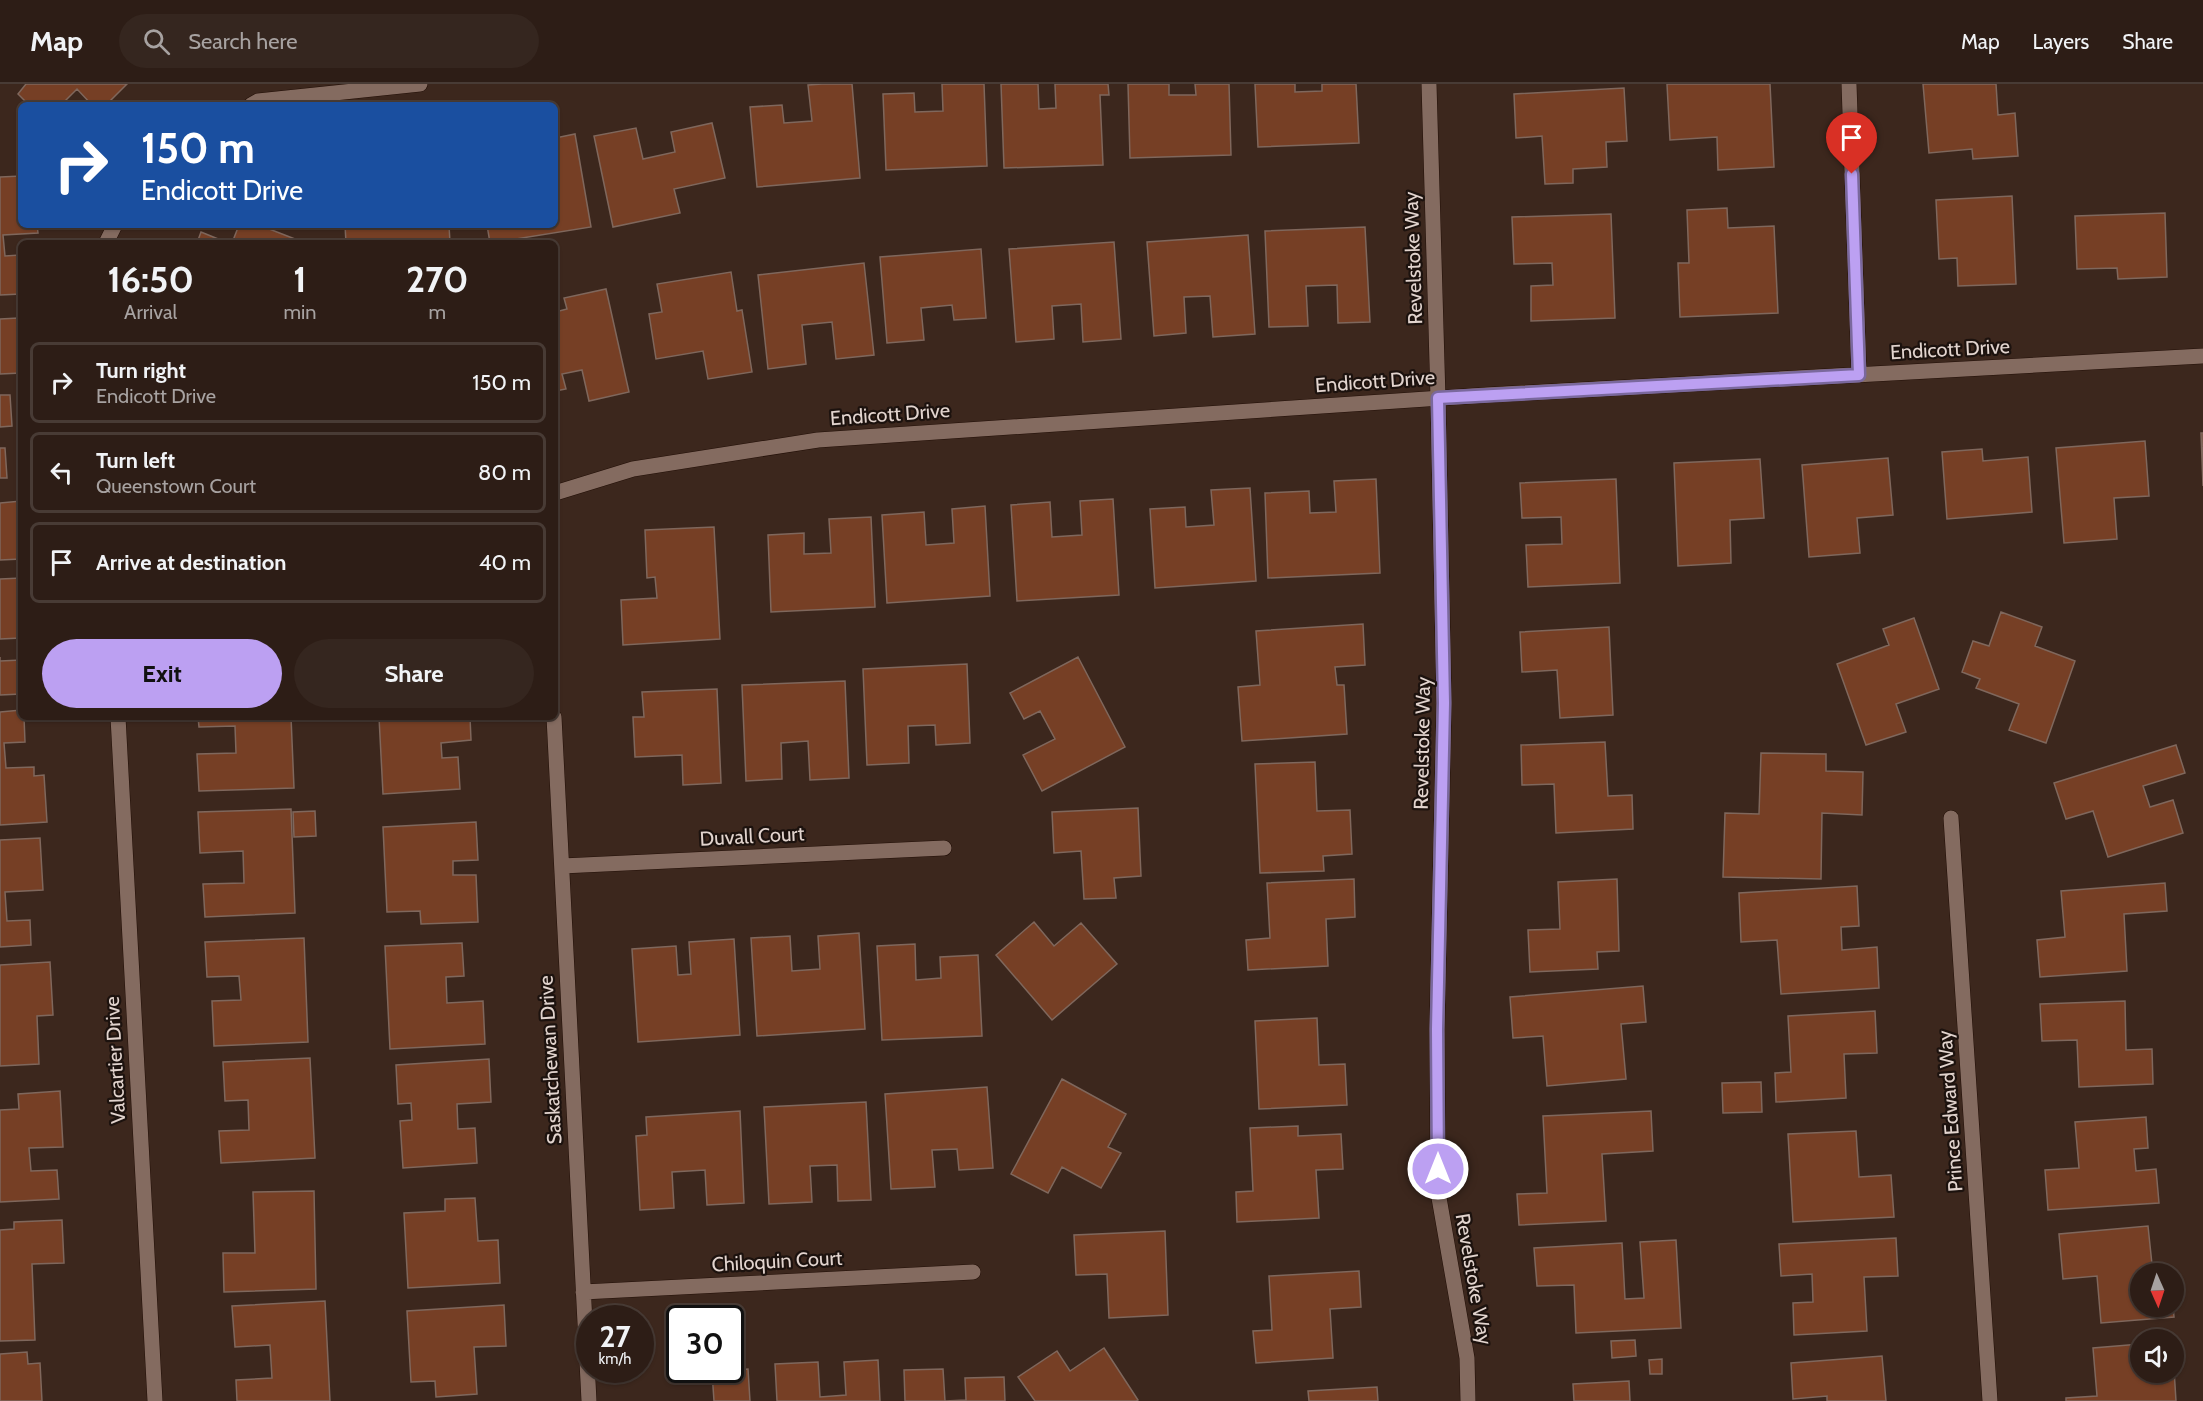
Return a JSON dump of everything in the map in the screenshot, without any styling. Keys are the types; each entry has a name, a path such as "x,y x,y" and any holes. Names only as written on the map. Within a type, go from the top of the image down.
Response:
{"street":[{"path":"256,102 420,84"},
{"name":"Revelstoke Way","path":"1429,84 1444,703 1437,1029 1438,1192 1467,1358 1468,1401"},
{"path":"1849,84 1859,375"},
{"name":"Endicott Drive","path":"558,492 633,469 818,440 1438,398 2203,356"},
{"name":"Valcartier Drive","path":"118,720 154,1401"},
{"name":"Saskatchewan Drive","path":"554,720 589,1401"},
{"name":"Prince Edward Way","path":"1951,818 1990,1401"},
{"name":"Duvall Court","path":"562,866 944,848"},
{"name":"Chiloquin Court","path":"583,1292 973,1272"}],"building":[{"path":"26,84 127,84 109,102 89,102 77,89 64,102 26,102 18,94"},
{"path":"852,84 860,178 757,187 750,107 782,105 784,123 812,121 808,85"},
{"path":"942,84 984,84 987,166 886,170 883,94 914,93 915,112 943,111"},
{"path":"1001,84 1038,84 1039,109 1056,108 1055,84 1108,84 1109,95 1100,95 1103,165 1004,168"},
{"path":"1128,84 1169,84 1169,95 1196,95 1195,84 1229,84 1231,155 1130,158"},
{"path":"1255,84 1295,84 1295,92 1322,91 1322,84 1356,84 1359,143 1258,147"},
{"path":"1667,84 1770,84 1774,167 1718,170 1717,137 1670,140"},
{"path":"1923,84 1996,84 1998,115 2015,113 2018,156 1973,159 1972,149 1929,153"},
{"path":"1624,88 1627,141 1606,142 1607,167 1573,169 1573,183 1545,184 1542,136 1516,138 1514,94"},
{"path":"712,123 725,178 674,189 680,213 613,227 594,136 636,128 643,159 675,152 671,132"},
{"path":"575,134 591,227 509,240 490,240 488,228 558,228 558,137"},
{"path":"18,176 18,228 37,228 38,233 3,235 5,256 18,255 18,294 0,295 0,177"},
{"path":"2012,196 2016,284 1958,286 1957,258 1939,259 1936,200"},
{"path":"1727,208 1728,228 1774,226 1778,313 1680,317 1678,263 1689,263 1687,210"},
{"path":"2165,213 2167,277 2118,279 2117,268 2077,269 2075,216"},
{"path":"1611,214 1615,318 1531,321 1531,286 1553,285 1552,263 1514,264 1512,217"},
{"path":"1365,227 1370,322 1338,323 1337,285 1306,286 1308,326 1269,327 1265,231"},
{"path":"238,228 267,228 295,239 295,240 233,240"},
{"path":"345,228 449,228 450,240 346,240"},
{"path":"201,232 221,240 198,240"},
{"path":"1248,235 1255,334 1213,337 1210,296 1184,297 1186,333 1154,336 1147,242"},
{"path":"1114,242 1121,339 1083,342 1081,304 1052,306 1054,339 1016,342 1009,249"},
{"path":"981,249 986,318 954,320 952,305 921,308 924,340 887,343 880,257"},
{"path":"864,263 874,355 836,359 832,322 802,325 806,364 768,369 758,275"},
{"path":"731,272 737,311 742,310 752,372 708,379 703,351 656,359 649,314 662,312 657,284"},
{"path":"606,289 629,392 589,401 582,370 562,374 566,389 558,390 558,311 567,309 564,298"},
{"path":"18,318 18,373 0,374 0,319"},
{"path":"0,395 10,395 12,426 0,427"},
{"path":"2201,433 2203,433 2203,486"},
{"path":"2145,441 2149,496 2114,498 2117,539 2064,543 2056,448"},
{"path":"0,448 5,448 7,478 0,478"},
{"path":"1982,449 1983,461 2028,457 2032,512 1947,519 1942,452"},
{"path":"1888,458 1893,515 1857,518 1860,553 1809,557 1802,465"},
{"path":"1760,459 1764,518 1730,520 1731,563 1678,566 1674,463"},
{"path":"1376,479 1380,573 1268,578 1265,493 1309,491 1310,513 1336,512 1334,481"},
{"path":"1616,479 1620,583 1528,587 1526,545 1562,544 1561,517 1522,518 1520,483"},
{"path":"1250,488 1256,581 1155,588 1150,509 1185,507 1186,527 1214,525 1211,490"},
{"path":"1113,499 1119,595 1017,601 1011,505 1050,502 1052,537 1082,535 1080,501"},
{"path":"18,501 18,559 0,560 0,503"},
{"path":"985,506 990,596 887,603 882,515 924,512 926,545 954,543 952,509"},
{"path":"871,517 875,607 771,612 768,535 804,533 804,554 831,553 829,519"},
{"path":"714,527 720,639 623,645 621,600 657,598 655,577 647,578 645,530"},
{"path":"18,578 18,638 0,639 0,579"},
{"path":"2001,612 2042,627 2035,646 2075,661 2046,743 2009,730 2019,704 1976,688 1980,679 1962,672 1973,641 1989,646"},
{"path":"1914,618 1939,689 1896,704 1906,732 1866,745 1837,664 1889,645 1883,629"},
{"path":"1363,624 1365,665 1335,667 1337,685 1344,685 1347,734 1242,741 1238,687 1260,685 1256,631"},
{"path":"1609,627 1613,715 1560,718 1557,670 1522,672 1520,632"},
{"path":"1078,657 1125,747 1042,791 1023,755 1055,739 1040,711 1024,719 1010,693"},
{"path":"18,660 18,694 0,695 0,661"},
{"path":"967,664 970,743 936,745 935,725 908,726 909,763 867,765 863,669"},
{"path":"845,681 849,778 810,780 808,741 781,743 782,779 746,781 742,685"},
{"path":"717,689 721,783 683,785 682,755 635,757 633,717 644,717 642,692"},
{"path":"18,710 18,720 24,720 25,742 4,743 6,768 34,767 34,776 44,775 47,822 0,825 0,712"},
{"path":"198,720 291,720 294,788 199,791 197,754 236,753 235,726 199,727"},
{"path":"379,720 470,720 471,740 441,743 442,758 458,757 460,789 383,794"},
{"path":"1605,742 1608,796 1632,795 1633,829 1556,833 1554,784 1522,785 1521,745"},
{"path":"2176,745 2185,773 2143,786 2150,807 2173,800 2183,833 2108,857 2093,811 2066,819 2054,783"},
{"path":"1761,753 1826,754 1826,771 1863,772 1862,815 1822,813 1821,879 1723,877 1725,813 1759,814"},
{"path":"1315,762 1317,811 1350,810 1352,854 1323,856 1324,871 1260,873 1255,764"},
{"path":"1138,808 1141,876 1114,878 1116,898 1084,899 1081,851 1054,853 1052,812"},
{"path":"291,809 295,913 205,917 203,884 244,883 243,851 200,853 198,812"},
{"path":"315,811 316,836 294,837 293,812"},
{"path":"476,822 478,860 453,861 453,875 476,875 478,922 421,924 420,911 387,912 383,827"},
{"path":"40,838 43,890 5,892 7,921 30,920 31,945 0,947 0,840"},
{"path":"1354,879 1355,917 1326,919 1328,966 1248,970 1246,940 1270,938 1267,883"},
{"path":"1617,879 1619,951 1597,952 1598,969 1530,972 1528,930 1560,929 1558,882"},
{"path":"2165,883 2167,911 2124,914 2127,971 2040,977 2037,940 2065,937 2061,891"},
{"path":"1857,886 1859,926 1841,927 1842,950 1877,947 1879,988 1781,994 1777,940 1741,942 1739,893"},
{"path":"1034,922 1054,946 1081,923 1117,964 1052,1020 996,955"},
{"path":"859,933 865,1029 757,1036 751,938 790,936 792,971 820,969 818,936"},
{"path":"304,938 308,1042 214,1046 212,1001 241,1000 239,976 207,977 205,942"},
{"path":"734,939 740,1035 638,1042 632,949 676,946 678,975 691,974 689,942"},
{"path":"462,943 464,976 446,977 447,1003 483,1001 485,1044 390,1049 385,946"},
{"path":"915,944 916,980 941,978 940,957 978,955 982,1036 882,1040 877,946"},
{"path":"50,962 53,1015 37,1016 39,1064 0,1066 0,965"},
{"path":"1643,986 1646,1022 1621,1024 1626,1079 1547,1086 1543,1036 1513,1038 1510,997"},
{"path":"2125,1001 2126,1050 2152,1049 2153,1084 2079,1087 2077,1040 2042,1041 2040,1004"},
{"path":"1875,1011 1877,1053 1844,1054 1846,1098 1776,1102 1775,1073 1791,1072 1788,1016"},
{"path":"1317,1018 1319,1065 1345,1064 1347,1105 1259,1109 1255,1021"},
{"path":"310,1058 315,1158 221,1163 219,1131 249,1130 248,1100 225,1101 223,1062"},
{"path":"489,1059 491,1102 457,1104 458,1129 475,1128 477,1163 403,1168 400,1121 412,1120 411,1103 398,1104 396,1065"},
{"path":"1062,1079 1126,1114 1108,1147 1121,1153 1101,1188 1062,1167 1048,1193 1011,1174"},
{"path":"1761,1082 1762,1112 1723,1113 1722,1083"},
{"path":"987,1087 993,1168 959,1170 957,1149 932,1150 935,1187 891,1189 885,1094"},
{"path":"60,1091 63,1147 29,1148 31,1171 57,1170 59,1199 0,1202 0,1110 19,1109 18,1094"},
{"path":"866,1102 871,1200 838,1201 837,1165 810,1166 812,1202 769,1204 764,1107"},
{"path":"740,1111 744,1203 707,1205 705,1170 672,1172 674,1208 640,1210 636,1136 647,1135 646,1117"},
{"path":"1651,1111 1653,1151 1602,1154 1606,1221 1519,1225 1517,1194 1547,1193 1543,1116"},
{"path":"2146,1117 2148,1148 2134,1149 2136,1171 2156,1169 2159,1203 2048,1210 2045,1170 2079,1168 2075,1122"},
{"path":"1298,1126 1298,1136 1341,1134 1343,1169 1316,1170 1319,1218 1237,1222 1236,1192 1253,1191 1250,1128"},
{"path":"1856,1131 1859,1177 1891,1175 1894,1217 1793,1222 1788,1134"},
{"path":"314,1191 316,1289 224,1292 223,1253 255,1253 253,1192"},
{"path":"475,1198 478,1241 498,1240 500,1283 408,1288 404,1213 445,1211 445,1199"},
{"path":"62,1220 64,1263 32,1264 35,1340 0,1341 0,1230 14,1229 14,1222"},
{"path":"2148,1226 2152,1263 2130,1263 2130,1317 2174,1317 2101,1323 2097,1276 2063,1279 2059,1234"},
{"path":"1165,1231 1168,1315 1109,1318 1107,1274 1076,1275 1074,1235"},
{"path":"1896,1238 1898,1276 1864,1277 1867,1331 1794,1335 1793,1303 1813,1302 1812,1274 1781,1276 1779,1244"},
{"path":"1676,1240 1681,1328 1576,1333 1574,1285 1537,1286 1534,1248 1622,1243 1625,1299 1644,1298 1640,1242"},
{"path":"1359,1271 1361,1307 1330,1309 1333,1358 1256,1363 1253,1331 1272,1330 1269,1276"},
{"path":"325,1301 330,1401 237,1401 236,1380 272,1378 270,1345 235,1347 232,1306"},
{"path":"504,1305 506,1346 474,1347 477,1394 436,1397 435,1381 411,1382 407,1311"},
{"path":"1635,1340 1636,1356 1612,1358 1611,1341"},
{"path":"2130,1345 2130,1383 2175,1383 2176,1401 2066,1401 2066,1398 2097,1396 2093,1348"},
{"path":"1104,1348 1138,1400 1035,1401 1018,1377 1057,1351 1070,1371"},
{"path":"27,1352 28,1364 40,1363 42,1401 0,1401 0,1354"},
{"path":"1882,1356 1886,1401 1827,1401 1827,1396 1793,1399 1791,1363"},
{"path":"1662,1359 1662,1374 1650,1374 1649,1360"},
{"path":"878,1360 880,1401 777,1401 775,1364 818,1362 820,1397 846,1395 844,1362"},
{"path":"744,1369 748,1369 750,1401 714,1401 713,1383 744,1383"},
{"path":"943,1369 945,1401 905,1401 904,1370"},
{"path":"1004,1377 1005,1401 945,1401 966,1400 965,1378"},
{"path":"1629,1381 1630,1401 1574,1401 1573,1384"},
{"path":"1377,1387 1378,1401 1309,1401 1308,1391"}],"route":[{"path":"1438,1169 1437,1029 1444,703 1438,398 1859,375 1852,174"}]}
